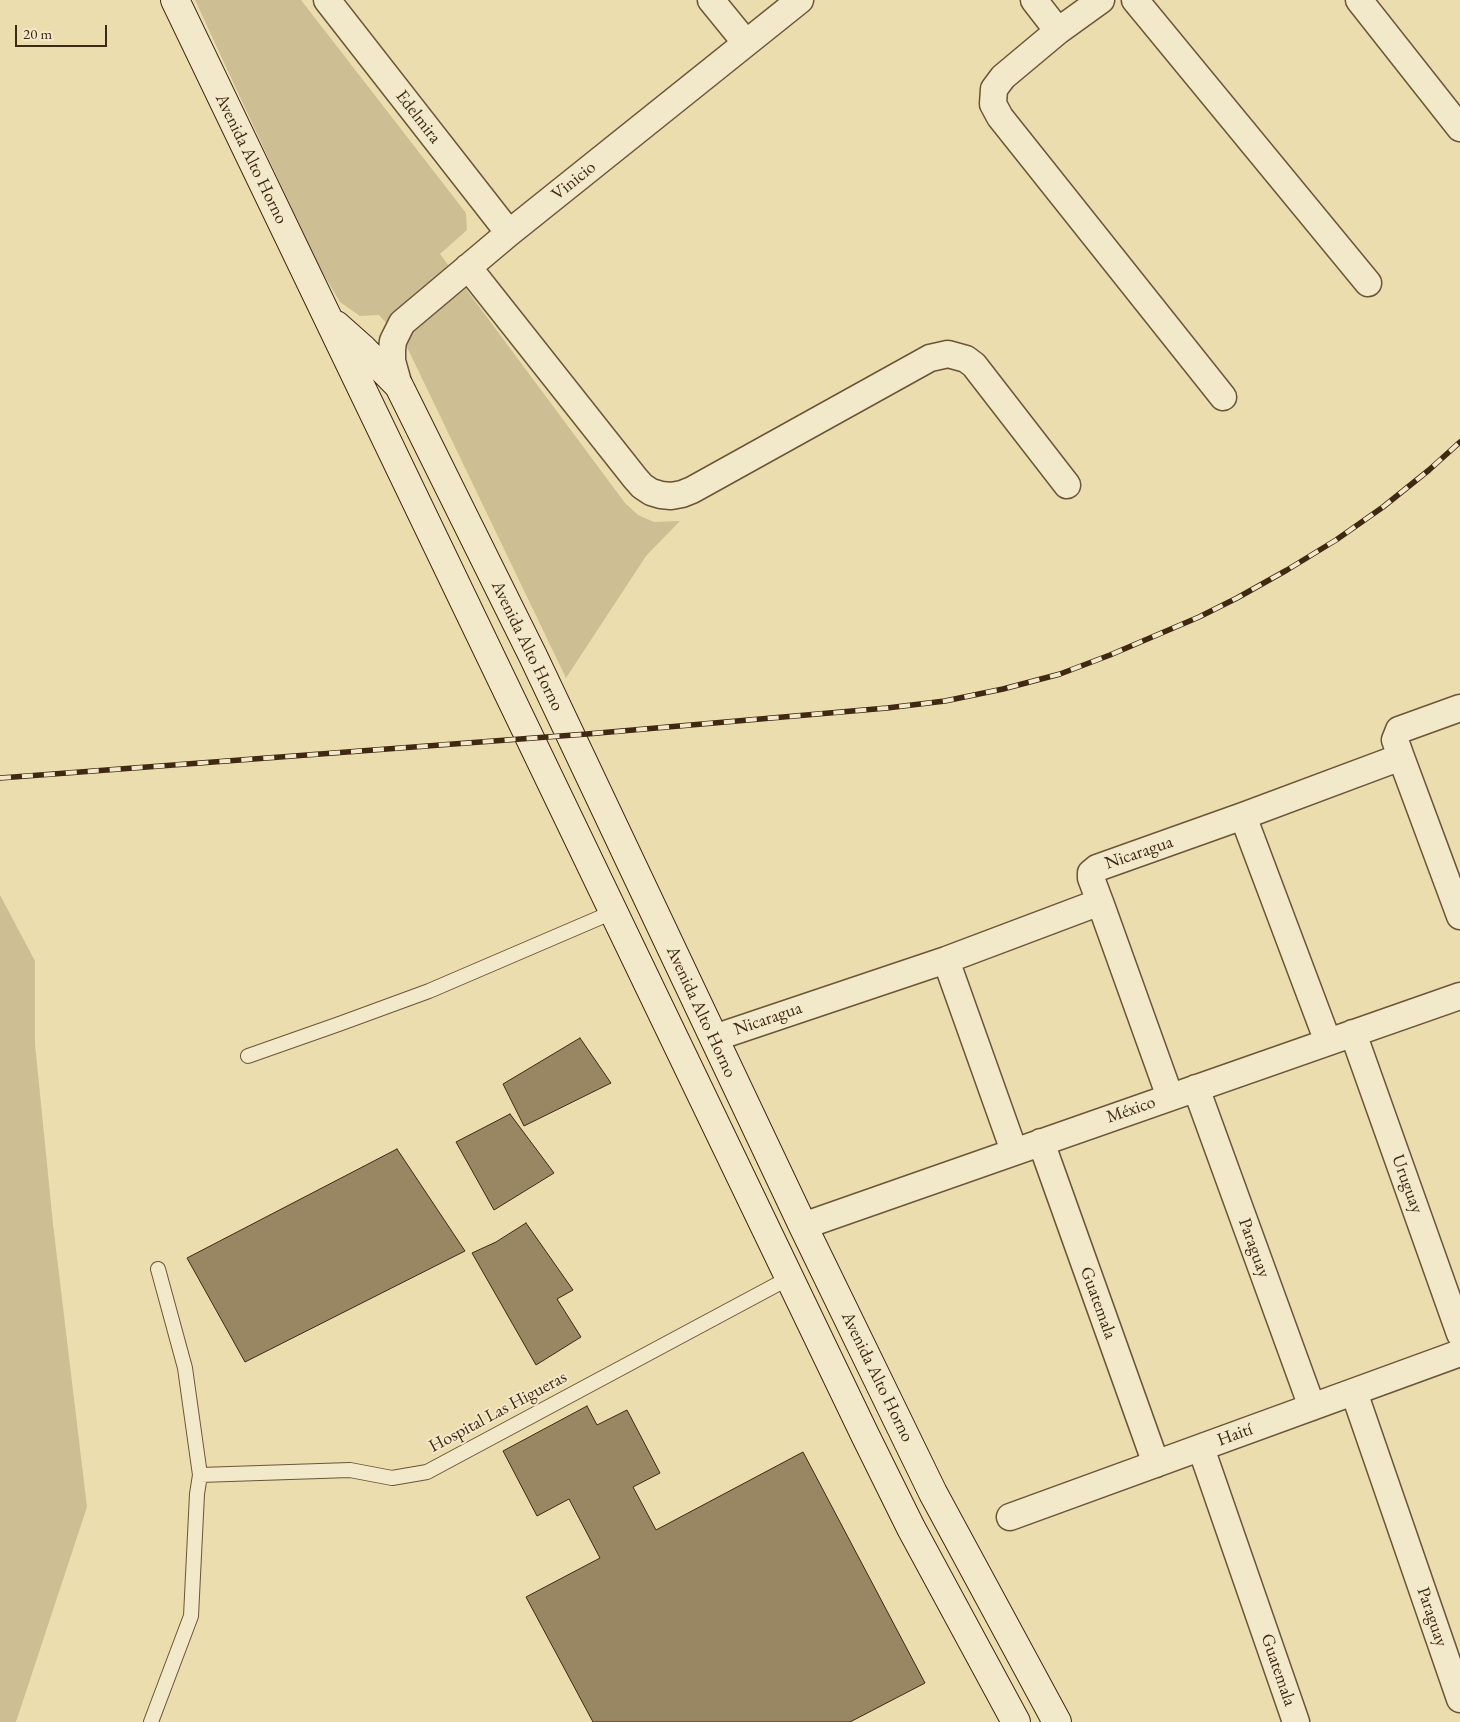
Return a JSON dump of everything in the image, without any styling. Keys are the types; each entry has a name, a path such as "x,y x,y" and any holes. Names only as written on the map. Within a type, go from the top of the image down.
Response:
{"main road":[{"name":"Avenida Alto Horno","path":"175,0 911,1528 1016,1722"},
{"name":"Avenida Alto Horno","path":"327,317 363,349 399,386 533,656 803,1226 933,1493 1057,1722"}],"street":[{"name":"Edelmira","path":"327,0 509,233"},
{"path":"711,0 746,43"},
{"name":"Vinicio","path":"399,386 392,361 392,350 393,341 402,324 509,233 800,0"},
{"path":"1034,0 1058,31"},
{"path":"1101,0 1058,31 997,83 992,96 995,111 1223,397"},
{"path":"1135,0 1368,283"},
{"path":"1359,0 1460,128"},
{"path":"468,267 635,478 651,492 671,496 692,490 930,358 948,354 957,355 974,365 1067,484"},
{"path":"1460,708 1399,730 1395,740 1460,916"},
{"name":"Nicaragua","path":"714,1038 946,960 1100,902 1091,878 1091,873 1097,868 1243,816 1401,756"},
{"path":"1243,816 1328,1042"},
{"path":"1100,902 1170,1097"},
{"path":"946,960 1014,1151"},
{"name":"México","path":"803,1226 1460,996"},
{"name":"Uruguay","path":"1353,1033 1460,1334"},
{"name":"Paraguay","path":"1196,1088 1312,1407"},
{"name":"Guatemala","path":"1041,1142 1156,1464"},
{"name":"Haití","path":"1010,1517 1460,1353"},
{"name":"Paraguay","path":"1354,1392 1460,1699"},
{"name":"Guatemala","path":"1201,1448 1296,1722"}],"lane":[{"path":"248,1056 429,991 613,912"},
{"path":"151,1722 191,1616 197,1494 200,1475 185,1368 158,1269"},
{"name":"Hospital Las Higueras","path":"200,1475 350,1470 392,1478 426,1472 789,1278"}],"shaded area":[{"path":"195,0 301,0 466,213 467,230 440,254 625,503 638,515 654,522 680,521 646,556 566,678 406,345 379,315 360,316 340,302 318,265"},
{"path":"0,895 35,961 35,1044 53,1224 87,1507 16,1722 0,1722"}],"building":[{"path":"580,1038 611,1083 524,1126 503,1084"},
{"path":"510,1114 554,1173 494,1210 456,1142"},
{"path":"397,1149 465,1251 245,1362 187,1258"},
{"path":"526,1223 573,1290 557,1299 581,1337 536,1365 472,1253 496,1242"},
{"path":"587,1406 597,1425 627,1410 660,1473 633,1487 656,1530 803,1452 925,1683 850,1722 593,1722 526,1597 600,1558 569,1499 537,1516 503,1451"}],"railway":[{"path":"0,778 587,734 887,708 945,701 1003,689 1060,674 1110,655 1199,617 1237,598 1336,540 1383,507 1460,442"}]}
